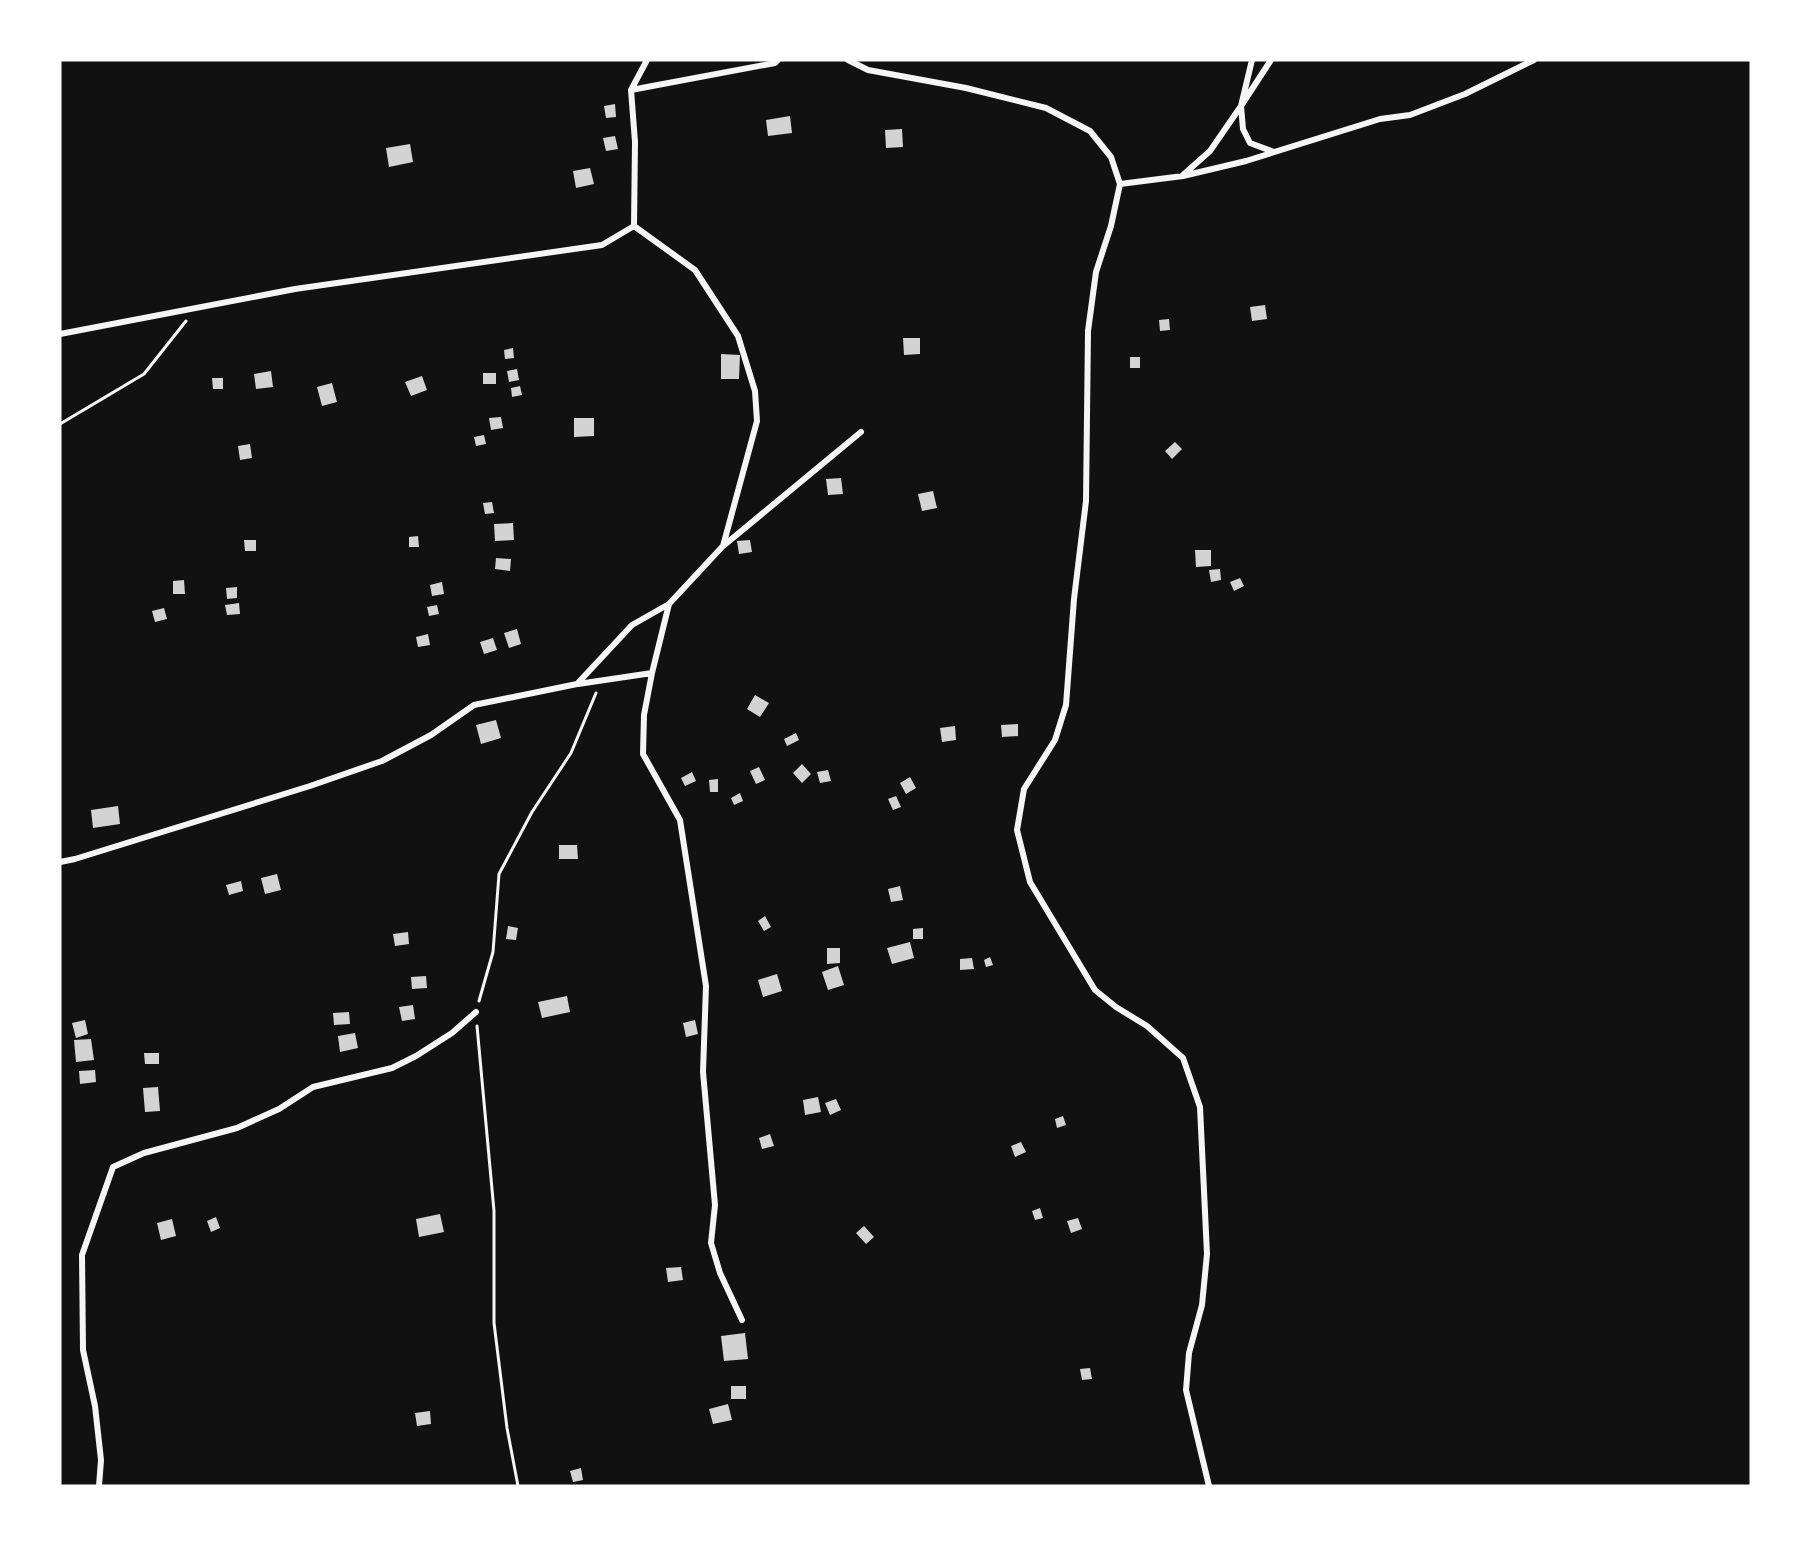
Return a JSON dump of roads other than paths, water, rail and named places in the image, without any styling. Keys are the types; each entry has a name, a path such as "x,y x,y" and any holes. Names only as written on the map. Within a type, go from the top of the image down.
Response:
{"street":[{"path":"634,226 635,142 631,90 647,60"},
{"path":"631,90 775,63 778,60"},
{"path":"848,60 868,70 966,88 1046,108 1090,131 1111,157 1120,184 1111,226 1096,272 1088,330 1086,501 1074,598 1066,705 1055,740 1024,789 1017,831 1030,882 1095,990 1116,1007 1147,1026 1182,1058 1200,1107 1207,1254 1202,1305 1189,1353 1186,1390 1209,1486"},
{"path":"1252,60 1241,106 1243,129 1250,143 1275,152"},
{"path":"1183,176 1210,151 1271,60"},
{"path":"1120,184 1183,176 1275,152 1380,119 1410,115 1466,94 1534,60"},
{"path":"60,334 295,288 602,245 634,226"},
{"path":"634,226 695,270 738,336 755,391 756,421 723,547"},
{"path":"577,684 632,625 669,604 723,547 861,432"},
{"path":"669,604 644,715 644,754 680,820 706,986 703,1072 715,1205 711,1243 720,1273 742,1320"},
{"path":"60,862 310,786 382,761 430,735 474,705 577,684 652,673"},
{"path":"99,1486 101,1460 99,1439 95,1406 83,1350 82,1255 113,1167 144,1153 237,1128 279,1109 313,1087 392,1068 452,1033 476,1012"}]}
